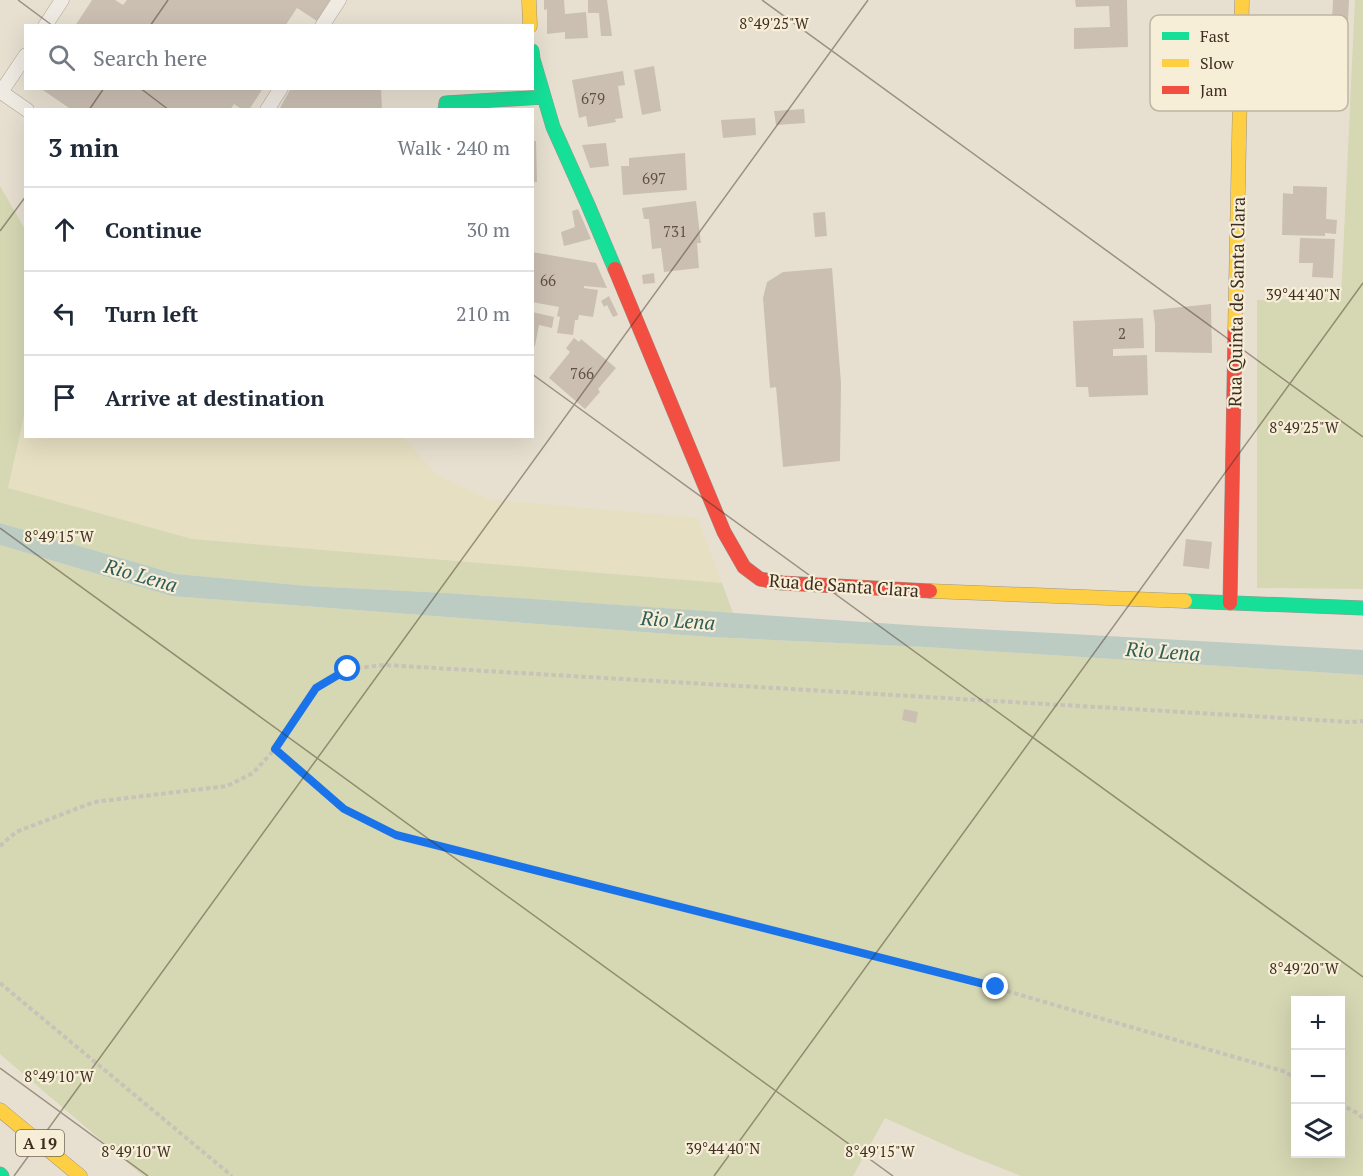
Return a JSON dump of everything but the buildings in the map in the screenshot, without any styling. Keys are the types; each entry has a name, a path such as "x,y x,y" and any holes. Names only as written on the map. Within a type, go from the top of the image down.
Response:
{"main road":[{"path":"529,0 530,24"},
{"name":"Rua Quinta de Santa Clara","path":"1242,0 1242,15"},
{"name":"Rua de Santa Clara","path":"534,59 553,127 588,205 724,532 744,567 760,579 782,583 929,591 1363,608"},
{"path":"445,108 446,103 544,98"},
{"name":"Rua Quinta de Santa Clara","path":"1230,603 1240,111"},
{"name":"A 19","path":"0,1110 80,1176"}],"lane":[{"path":"46,24 62,0"},
{"path":"323,24 339,0"},
{"path":"24,58 1,91 24,108"},
{"path":"268,108 279,90"}],"path":[{"path":"0,846 16,832 94,802 227,786 253,773 275,749 316,688 348,669 384,665 1363,721"},
{"path":"275,749 344,809 396,835 996,987 1283,1071 1291,1075"},
{"path":"0,983 232,1176"},
{"path":"1345,1106 1363,1119"}],"shaded area":[{"path":"24,415 24,438 404,438 436,474 488,499 698,518 722,583 192,539 7,488"}],"green space":[{"path":"1355,0 1363,0 1363,589 1257,588 1257,300 1341,298"},
{"path":"0,186 24,228 24,416 8,488 192,539 722,583 733,613 308,586 176,574 0,523"},
{"path":"0,545 171,596 710,637 925,647 1363,675 1363,1176 1021,1176 885,1118 853,1176 143,1176 0,1054"}],"water":[{"name":"Rio Lena","path":"0,523 176,574 308,586 445,593 923,626 1363,650 1363,675 925,647 710,637 171,596 0,545"}],"traffic: fast":[{"path":"534,62 553,127 615,269"},
{"path":"445,108 446,103 544,97"},
{"path":"1185,601 1363,608"}],"traffic: slow":[{"path":"529,0 530,24"},
{"path":"1242,0 1242,15"},
{"path":"1235,332 1240,111"},
{"path":"930,591 1185,601"},
{"path":"0,1110 80,1176"}],"traffic: jam":[{"path":"615,269 724,532 744,567 760,579 782,583 930,591"},
{"path":"1230,603 1235,332"}],"route":[{"path":"348,669 316,688 275,749 344,809 396,835 996,987"}]}
